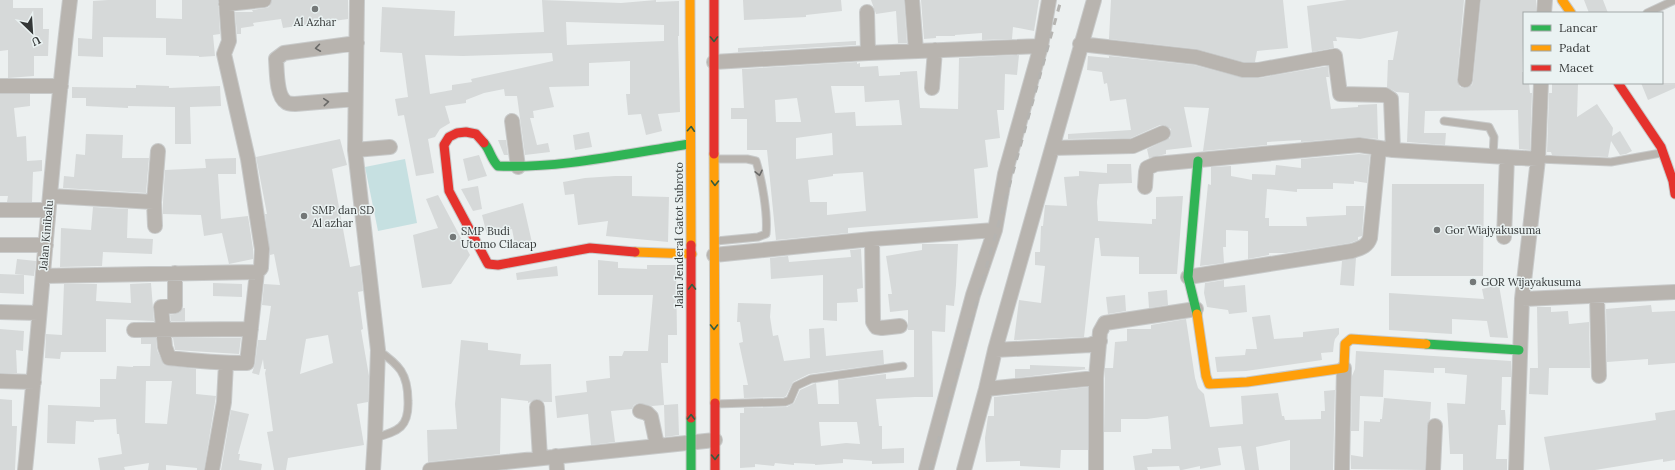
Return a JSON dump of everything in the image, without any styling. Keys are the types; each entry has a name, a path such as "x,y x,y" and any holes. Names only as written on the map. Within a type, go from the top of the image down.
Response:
{"street":[{"name":"Jalan Kinibalu","path":"25,470 49,203 70,0"},
{"path":"175,273 175,306 161,307 163,330 169,358 202,362 247,363 257,272 261,268 262,249 248,159 224,54 228,41 226,2 264,0"},
{"path":"358,0 355,150 378,350 375,438 372,470"},
{"name":"Jalan Jenderal Gatot Subroto","path":"690,0 692,120 690,144 692,254 691,470"},
{"path":"714,0 716,159 714,241 715,470"},
{"path":"912,0 916,51"},
{"path":"926,470 973,295 995,230 1005,174 1041,46 1049,0"},
{"path":"964,470 995,350 1080,44 1094,0"},
{"path":"1465,80 1473,0"},
{"path":"1544,12 1545,0"},
{"path":"1562,0 1570,12"},
{"path":"867,12 868,53"},
{"path":"355,99 295,104 287,103 282,98 277,79 276,59 284,53 357,43"},
{"path":"1080,44 1196,57 1243,70 1258,70 1335,56 1340,94 1386,95 1391,99 1393,150"},
{"path":"714,62 868,53 1041,46"},
{"path":"932,88 935,50"},
{"path":"1516,470 1519,350 1522,299 1538,159 1541,84"},
{"path":"1619,84 1661,147 1673,181 1675,194"},
{"path":"0,86 61,86"},
{"path":"512,121 518,167"},
{"path":"690,144 570,162 518,167 498,166 494,162 489,149 476,134 460,132 451,134 446,139 444,145 449,191 488,264 498,265 590,248 641,253 692,254"},
{"path":"1052,148 1133,146 1164,133"},
{"path":"1145,186 1146,172 1148,168 1156,164 1359,144 1393,150 1538,159"},
{"path":"355,150 390,147"},
{"path":"1188,277 1352,251 1368,244 1370,238 1379,148"},
{"path":"154,226 154,202 158,151"},
{"path":"1504,237 1507,157"},
{"path":"1198,161 1188,277 1196,309 1206,376 1209,384 1247,382 1344,368"},
{"path":"0,210 49,203 154,202"},
{"path":"714,255 995,230"},
{"path":"872,240 873,322 876,327 882,328 900,326"},
{"path":"0,245 46,245"},
{"path":"43,276 257,272"},
{"path":"1522,299 1675,292"},
{"path":"1597,296 1599,376"},
{"path":"1096,470 1096,378 1100,332 1105,323 1196,309"},
{"path":"0,312 39,313"},
{"path":"134,330 251,329"},
{"path":"1342,470 1345,344 1351,339 1519,350"},
{"path":"995,350 1090,345 1100,341"},
{"path":"212,470 224,402 226,363"},
{"path":"986,389 1096,378"},
{"path":"0,381 34,382"},
{"path":"537,407 540,458"},
{"path":"640,411 647,412 651,417 657,445"},
{"path":"1433,470 1435,426"},
{"path":"430,470 540,458 557,463 657,445 715,440"}],"lane":[{"path":"1648,12 1672,1"},
{"path":"1444,121 1489,128 1494,137 1493,156"},
{"path":"1538,159 1612,162 1663,153"},
{"path":"714,241 758,237 766,234 767,224 759,170 756,161 747,159 716,159"},
{"path":"375,438 390,434 406,421 409,414 408,388 405,376 399,366 378,350"},
{"path":"715,404 785,402 790,400 796,386 811,379 903,366"}],"shaded area":[{"path":"405,159 417,223 378,231 365,167"}],"building":[{"path":"0,0 13,0 13,8 43,8 43,29 49,29 48,56 34,56 34,76 8,78 8,50 0,51"},
{"path":"156,0 156,18 182,19 182,0 218,0 220,34 213,35 215,56 199,57 166,55 166,38 103,37 103,57 78,56 78,38 92,39 93,1"},
{"name":"Al Azhar","path":"272,0 348,0 348,19 283,28 281,19 253,23 254,26 241,28 241,34 237,34 235,12 253,12 252,10 269,7"},
{"path":"542,0 621,3 656,0 656,2 679,1 678,36 680,112 658,114 662,131 646,135 641,114 628,115 626,94 630,94 630,61 589,63 589,86 549,87 554,107 533,111 534,118 530,118 537,145 548,143 550,152 525,155 517,96 505,96 504,89 484,93 466,100 466,103 445,106 450,123 440,129 435,137 428,139 434,173 416,176 404,115 398,116 395,99 408,97 402,53 380,52 382,7 455,11 454,36 544,32","holes":["566,22 664,25 664,41 567,45","552,53 553,61 471,79 472,82 452,85 452,90 430,94 425,55 463,56"]},
{"path":"743,0 841,0 842,11 806,15 806,17 744,20"},
{"path":"871,0 904,0 907,43 898,43 896,11 876,14"},
{"path":"921,0 1039,0 1034,31 1013,27 1012,39 982,40 982,33 955,36 936,36 936,38 924,39"},
{"path":"1111,0 1283,0 1288,48 1257,51 1255,62 1244,62 1197,49 1109,39"},
{"path":"1347,0 1464,0 1457,79 1460,87 1465,88 1472,85 1473,81 1481,0 1536,0 1536,12 1523,12 1523,84 1529,84 1530,93 1532,93 1530,150 1519,149 1518,110 1425,111 1424,133 1446,133 1445,145 1407,142 1409,93 1396,92 1387,87 1388,60 1393,60 1398,31 1360,39 1336,37 1337,41 1333,41 1334,48 1312,52 1307,6"},
{"path":"1584,0 1603,0 1608,12 1589,12"},
{"path":"856,41 856,45 738,52 738,48"},
{"path":"1019,55 1017,75 1005,74 1004,110 997,110 1000,138 985,140 988,167 974,169 978,218 848,228 848,233 776,240 767,150 747,150 747,119 731,119 731,108 744,108 742,69 857,62 857,64 860,63 860,67 878,66 879,76 900,75 900,72 917,71 920,108 958,109 959,58","holes":["831,86 864,86 865,102 899,100 902,125 856,126 855,112 835,113","797,98 801,122 776,122 775,100","832,133 833,155 796,159 796,138","863,172 866,211 827,215 827,202 810,202 808,180 833,176 833,174"]},
{"path":"1088,56 1109,58 1109,56 1194,65 1243,78 1259,78 1328,66 1329,77 1326,77 1331,109 1377,104 1378,139 1358,137 1301,142 1301,140 1267,142 1267,145 1203,151 1209,108 1184,107 1192,147 1166,150 1166,154 1149,158 1147,149 1170,138 1171,129 1164,125 1160,125 1131,138 1068,139 1068,134 1131,130 1126,99 1110,101 1107,83 1104,84 1102,72 1087,70"},
{"path":"1675,83 1675,88 1648,100 1641,84"},
{"path":"1552,84 1578,84 1577,117 1597,104 1613,128 1612,136 1620,131 1632,151 1620,155 1611,141 1608,157 1552,155 1551,152 1547,152 1549,93 1552,93"},
{"path":"136,85 169,86 169,88 220,86 221,106 190,107 191,144 175,144 175,107 128,106 128,108 86,106 86,98 72,98 72,87 136,88"},
{"path":"0,94 30,94 30,106 14,108 17,137 26,136 27,161 42,160 42,171 33,172 32,202 7,202 8,196 0,196"},
{"path":"589,132 592,147 575,150 573,135"},
{"path":"86,134 123,135 122,158 149,158 146,193 63,188 64,176 74,177 76,154 85,155"},
{"path":"340,139 347,165 332,169 350,267 360,265 363,291 358,292 363,329 361,330 369,376 368,402 357,404 364,445 288,458 286,470 274,470 267,432 273,431 265,373 266,369 264,369 263,359 259,375 252,373 255,364 258,340 266,340 271,306 262,305 264,284 280,285 274,254 270,255 265,214 267,214 256,157","holes":["328,335 333,363 300,374 306,339"]},
{"path":"498,140 506,140 508,155 504,155"},
{"path":"1359,154 1370,155 1367,183 1354,181 1354,184 1333,183 1333,189 1297,189 1297,192 1267,189 1265,218 1269,218 1269,226 1307,226 1306,217 1346,215 1346,206 1364,206 1362,236 1358,237 1358,240 1350,243 1286,253 1269,253 1269,255 1248,259 1248,231 1226,230 1226,247 1223,247 1224,263 1200,266 1208,184 1211,185 1211,167 1231,166 1231,176 1252,180 1252,174 1275,175 1276,165 1301,168 1301,159"},
{"path":"479,155 487,176 468,181 463,159"},
{"path":"236,158 236,174 218,174 221,219 248,216 253,259 229,264 222,233 204,236 201,215 163,214 165,170 206,168 205,159"},
{"path":"1107,164 1131,164 1132,183 1099,184 1097,202 1098,221 1152,224 1152,219 1156,219 1156,197 1183,196 1177,274 1139,274 1139,257 1101,256 1099,238 1095,238 1084,337 1014,340 1019,300 1041,303 1045,266 1035,265 1035,252 1040,252 1041,226 1043,226 1045,205 1067,206 1064,177 1079,176 1079,171 1107,173"},
{"path":"632,176 632,196 669,197 668,242 606,236 608,221 578,225 574,194 565,195 563,182 585,178"},
{"name":"Gor Wiajyakusuma","path":"1392,184 1484,184 1483,276 1391,276"},
{"path":"478,186 482,209 473,211 461,189"},
{"path":"438,195 470,255 451,284 422,288 413,235 438,228 426,199"},
{"path":"523,203 533,247 516,250 512,229 487,235 482,215"},
{"path":"93,207 128,209 127,238 153,239 152,254 103,252 102,266 60,267 61,228 91,230"},
{"path":"922,244 958,244 956,285 954,306 946,305 945,332 932,331 933,397 876,399 879,426 882,426 882,449 904,448 904,463 872,464 872,461 843,459 843,463 815,465 794,463 794,465 775,463 774,466 755,464 755,467 740,468 740,413 744,413 744,408 787,407 794,403 800,390 816,383 818,404 839,404 838,380 886,374 886,379 914,377 914,330 908,330 908,310 890,312 888,294 892,294 886,256 922,250","holes":["819,422 857,422 860,444 846,443 821,446"]},
{"path":"861,249 863,288 857,289 858,302 837,303 837,321 823,320 823,275 771,279 770,258 788,256 789,262 851,257 850,250"},
{"path":"1356,258 1354,286 1340,285 1342,261"},
{"path":"17,259 36,261 34,276 15,274"},
{"path":"598,260 618,262 618,268 647,269 647,265 676,265 677,335 668,335 668,363 661,363 664,405 652,406 638,403 634,405 632,409 611,411 615,442 591,445 588,414 557,418 555,396 587,392 586,381 610,378 609,356 622,356 624,351 648,351 653,295 598,295"},
{"path":"557,266 558,276 517,280 516,273"},
{"path":"0,274 24,275 24,294 0,293"},
{"path":"1224,280 1224,287 1245,285 1247,312 1229,314 1228,310 1207,307 1204,293 1205,283"},
{"path":"151,283 154,321 106,319 106,352 61,352 60,359 45,358 46,334 62,335 64,284 97,284 96,301 131,303 130,284"},
{"path":"213,283 242,284 242,297 213,296"},
{"path":"1499,285 1508,338 1490,337 1487,321 1452,319 1452,334 1389,330 1389,293 1484,299 1482,289"},
{"path":"1167,290 1168,305 1149,308 1148,292"},
{"path":"1125,295 1126,311 1108,314 1106,297"},
{"path":"738,303 771,304 770,317 773,336 778,335 784,361 810,358 809,329 824,328 826,356 883,350 884,364 809,374 793,382 786,396 784,397 744,398 743,385 748,385 739,343 743,342 740,322 737,322"},
{"path":"1651,305 1652,312 1675,311 1675,363 1648,365 1648,359 1607,362 1606,309"},
{"path":"1537,307 1551,307 1551,312 1568,311 1569,324 1589,322 1590,368 1549,368 1548,395 1529,394 1530,368 1538,368"},
{"path":"183,308 185,308 185,321 171,321 170,315 179,313"},
{"path":"1270,315 1274,339 1303,337 1303,332 1339,328 1339,334 1335,339 1333,352 1321,353 1322,360 1246,371 1217,372 1215,357 1245,355 1246,349 1257,349 1252,317"},
{"path":"1186,319 1195,378 1198,388 1204,394 1210,427 1243,424 1241,396 1278,393 1282,416 1284,416 1285,420 1321,419 1321,411 1325,411 1324,391 1335,390 1333,470 1290,470 1290,440 1256,447 1259,470 1245,470 1241,446 1218,448 1221,465 1200,469 1200,466 1180,470 1179,466 1147,467 1148,470 1135,470 1133,456 1152,453 1152,449 1171,449 1168,416 1147,419 1121,419 1121,432 1104,432 1105,368 1113,368 1115,342 1127,341 1127,329 1151,329 1151,325"},
{"path":"0,329 24,331 23,351 16,350 17,373 0,373"},
{"path":"141,338 156,338 157,350 164,365 196,369 196,394 216,396 204,470 166,465 166,470 148,470 149,463 124,467 125,470 100,470 98,458 122,454 119,434 117,434 116,419 94,420 94,422 76,421 75,444 47,443 48,405 100,407 100,379 116,379 117,366 150,366 151,344 141,344","holes":["146,381 172,381 167,424 145,423"]},
{"path":"173,338 241,338 239,354 175,350"},
{"path":"461,340 488,343 488,350 521,354 520,365 551,364 552,402 544,402 537,399 528,403 528,401 501,398 500,454 428,462 427,430 457,429 455,404"},
{"path":"1356,351 1511,361 1511,377 1502,377 1501,410 1505,410 1506,425 1498,425 1496,459 1507,459 1507,470 1463,470 1463,454 1450,454 1447,403 1465,404 1467,375 1445,373 1445,368 1434,368 1434,373 1384,370 1383,397 1360,396 1359,431 1351,431 1352,376 1355,369"},
{"path":"1030,365 1085,367 1085,369 1088,369 1015,378 1015,369 1030,369"},
{"path":"1088,387 1088,450 1061,450 1060,468 1020,466 1020,461 986,462 985,438 988,416 994,416 994,397"},
{"path":"1384,398 1431,402 1430,419 1427,426 1425,470 1351,469 1351,455 1363,457 1364,421 1380,422 1380,419 1382,419"},
{"path":"0,399 12,400 12,426 17,426 15,470 0,470"},
{"path":"678,404 679,435 665,437 664,405"},
{"path":"231,410 249,414 238,454 240,454 239,460 262,464 261,470 221,470"},
{"path":"1675,410 1675,460 1663,462 1663,459 1595,470 1550,470 1544,437 1656,420 1655,413"}],"railway":[{"path":"930,470 1061,0"}],"traffic: fast":[{"path":"484,143 498,166 569,163 690,144"},
{"path":"1197,314 1188,277 1198,161"},
{"path":"1426,344 1519,350"},
{"path":"691,418 691,470"}],"traffic: slow":[{"path":"690,0 691,245"},
{"path":"1562,0 1570,12"},
{"path":"714,154 715,403"},
{"path":"635,252 692,254"},
{"path":"1197,314 1206,376 1209,384 1247,382 1344,368 1345,344 1351,339 1426,344"}],"traffic: jam":[{"path":"714,0 714,154"},
{"path":"1619,84 1661,147 1673,181 1675,194"},
{"path":"484,143 476,134 466,132 457,133 449,137 444,145 449,191 488,264 498,265 590,248 635,252"},
{"path":"691,245 691,418"},
{"path":"715,403 715,470"}],"place":[{"name":"Al Azhar","path":"315,9"},
{"name":"SMP dan SD Al azhar","path":"304,216"},
{"name":"Gor Wiajyakusuma","path":"1437,230"},
{"name":"SMP Budi Utomo Cilacap","path":"453,237"},
{"name":"GOR Wijayakusuma","path":"1473,282"}]}
